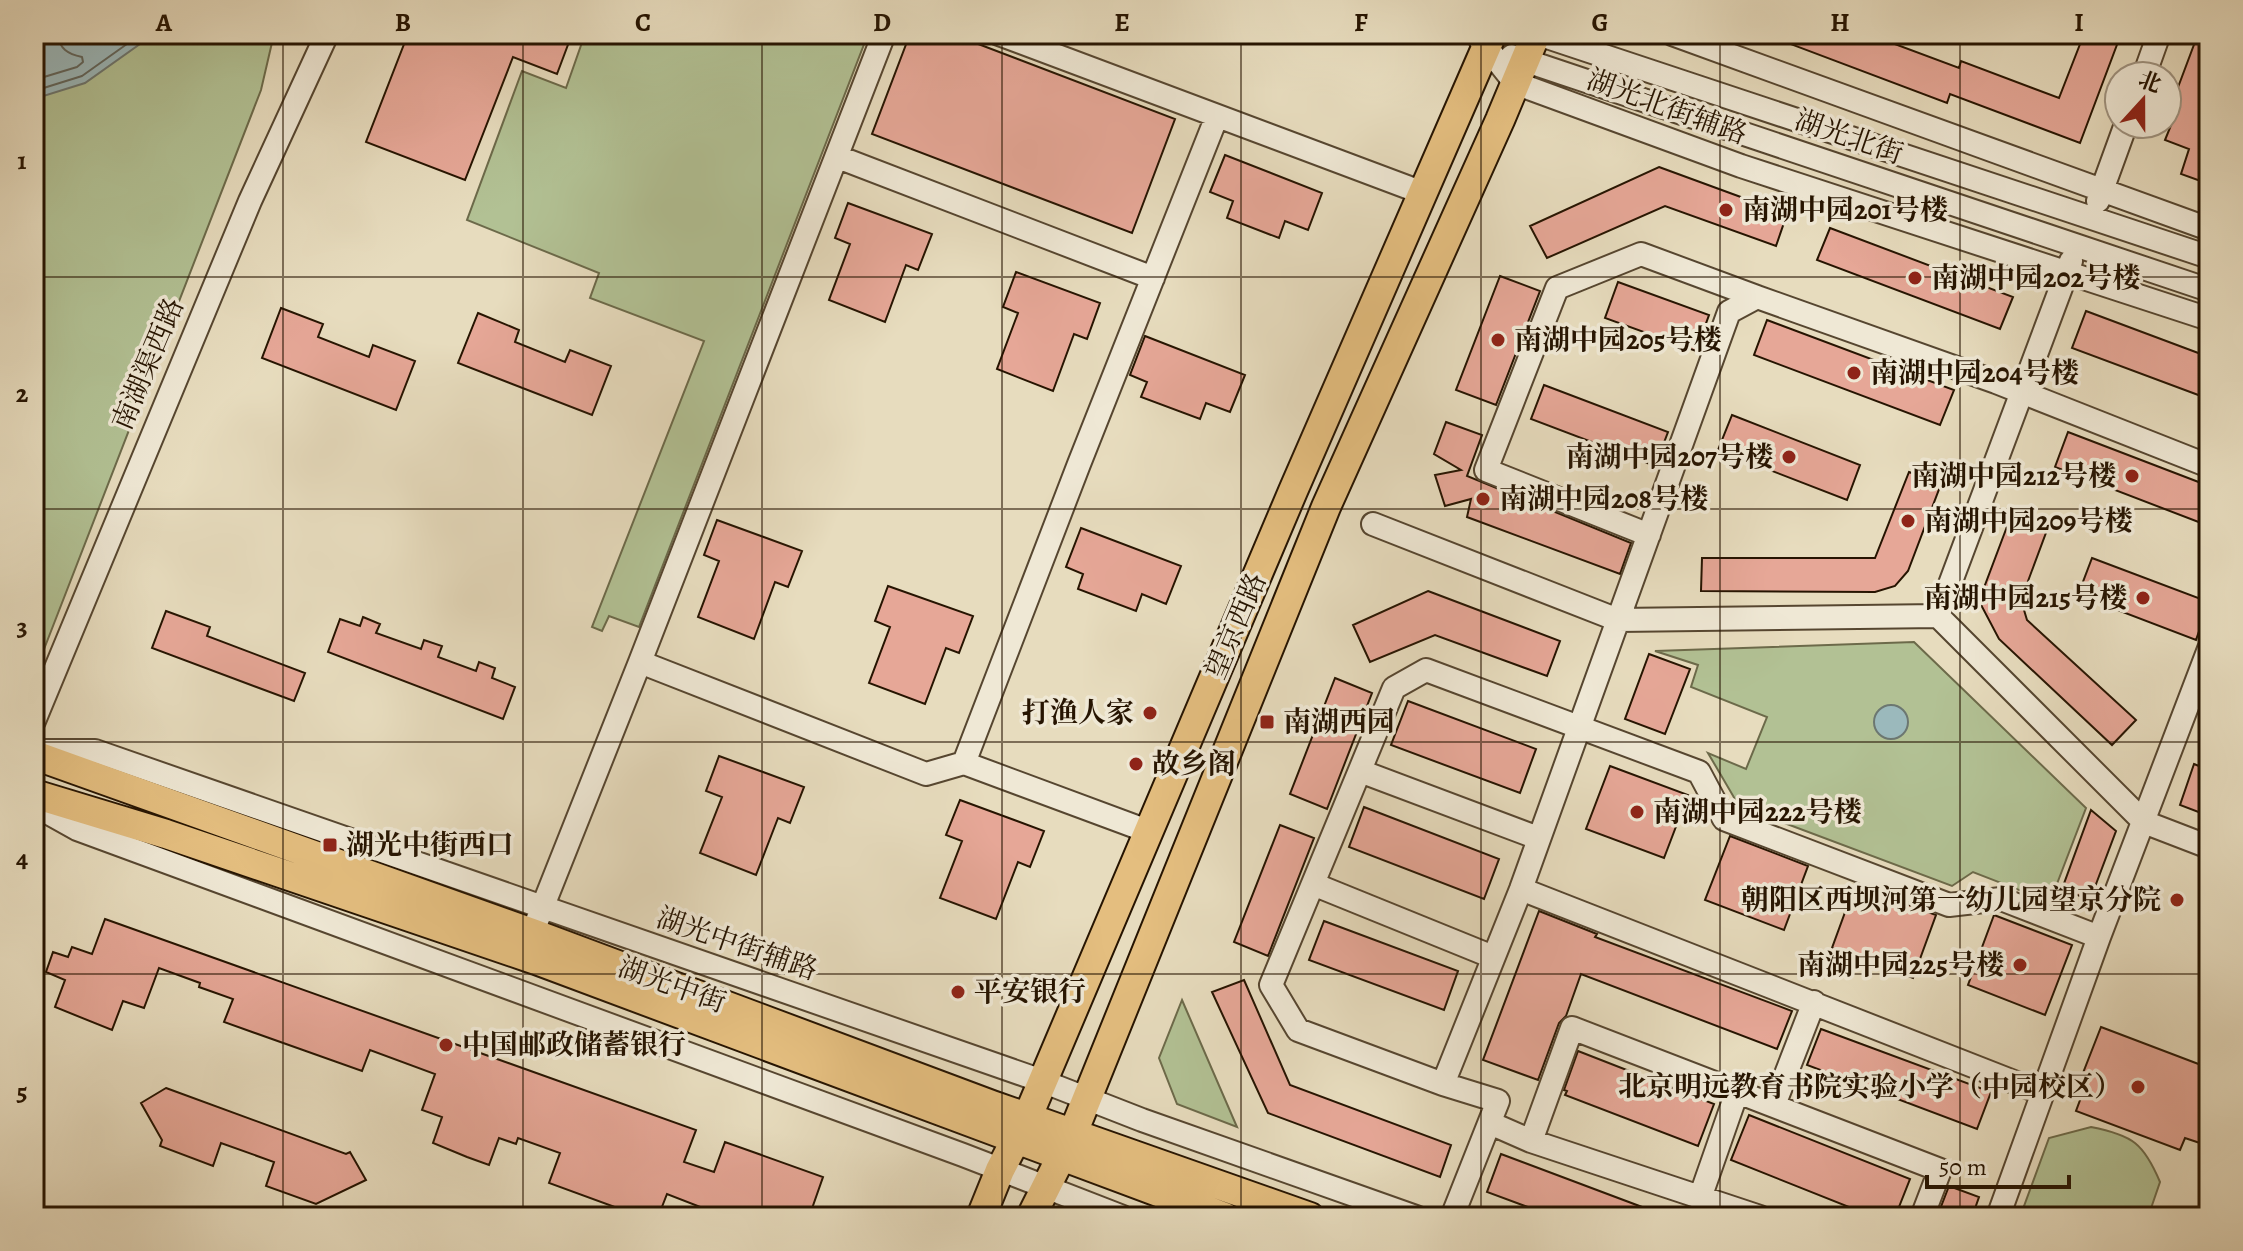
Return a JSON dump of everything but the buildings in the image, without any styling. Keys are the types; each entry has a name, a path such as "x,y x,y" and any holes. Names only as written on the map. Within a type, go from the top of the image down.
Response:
{"main road":[{"name":"望京西路","path":"1031,1217 1066,1145 1326,507 1537,34"},
{"name":"望京西路","path":"981,1217 1150,832 1293,491 1423,193 1485,38"},
{"name":"湖光中街","path":"34,753 537,920 1022,1129"},
{"name":"湖光中街","path":"34,794 166,834 401,913 1066,1145 1310,1217"},
{"name":"湖光中街","path":"1066,1145 1225,1217"}],"street":[{"name":"南湖渠西路","path":"34,721 225,260 327,34"},
{"path":"537,920 884,34"},
{"path":"999,34 1423,193"},
{"name":"湖光北街","path":"1537,34 2209,257"},
{"path":"1672,34 2209,229"},
{"path":"2150,60 2159,34"},
{"path":"1485,38 1520,72"},
{"name":"湖光北街","path":"1520,72 2080,246 2209,290"},
{"name":"湖光北街辅路","path":"1520,72 1741,166 2209,319"},
{"path":"964,763 1217,116"},
{"path":"1938,616 2065,271 2092,218 2120,140"},
{"path":"838,157 1153,278"},
{"path":"1649,535 1486,470 1557,288 1641,254 2021,392 2209,466"},
{"path":"1443,1084 1521,889 1729,312 1757,297"},
{"path":"1373,524 1618,620 1938,616 2144,822 2209,847"},
{"path":"1998,1217 2099,937 2209,649"},
{"path":"640,662 926,774 964,763 1150,832"},
{"path":"1452,1217 1498,1101 1298,1030 1271,985 1394,688 1426,670 1699,772 1724,819 1949,905 2001,899 2099,937"},
{"path":"1360,771 1538,838"},
{"path":"34,805 77,829 1123,1217"},
{"path":"1313,884 1493,957"},
{"path":"1521,889 2042,1093"},
{"name":"湖光中街辅路","path":"537,920 1042,1081 1416,1217"},
{"path":"1774,1105 1814,1002"},
{"path":"1531,1141 1572,1028 1940,1170 1922,1217"},
{"path":"1701,1195 1737,1092"},
{"path":"1490,1123 1531,1141 1760,1217"}],"green space":[{"path":"34,34 274,34 261,90 34,675"},
{"path":"585,34 868,34 639,627 609,616 602,631 592,627 704,341 590,298 599,273 467,220 522,71 566,88"},
{"path":"1914,642 2086,808 2050,902 1973,872 1952,886 1739,806 1708,753 1746,769 1767,717 1691,687 1698,665 1655,651"},
{"path":"1182,1000 1237,1127 1177,1104 1159,1058"},
{"path":"2091,1127 2127,1138 2148,1158 2160,1182 2148,1217 2020,1217 2049,1138"}],"water":[{"path":"34,34 86,39 101,34 154,34 85,83 34,99"},
{"path":"1891,705 1903,710 1908,722 1903,734 1891,739 1879,734 1874,722 1879,710"}],"place":[{"name":"南湖中园201号楼","path":"1726,210"},
{"name":"南湖中园202号楼","path":"1915,278"},
{"name":"南湖中园205号楼","path":"1498,340"},
{"name":"南湖中园204号楼","path":"1854,373"},
{"name":"南湖中园207号楼","path":"1789,457"},
{"name":"南湖中园212号楼","path":"2132,476"},
{"name":"南湖中园208号楼","path":"1483,499"},
{"name":"南湖中园209号楼","path":"1908,521"},
{"name":"南湖中园215号楼","path":"2143,598"},
{"name":"打渔人家","path":"1150,713"},
{"name":"南湖西园","path":"1267,722"},
{"name":"故乡阁","path":"1136,764"},
{"name":"南湖中园222号楼","path":"1637,812"},
{"name":"湖光中街西口","path":"330,845"},
{"name":"朝阳区西坝河第一幼儿园望京分院","path":"2177,900"},
{"name":"南湖中园225号楼","path":"2020,965"},
{"name":"平安银行","path":"958,992"},
{"name":"中国邮政储蓄银行","path":"446,1045"},
{"name":"北京明远教育书院实验小学（中园校区）","path":"2138,1087"}]}
